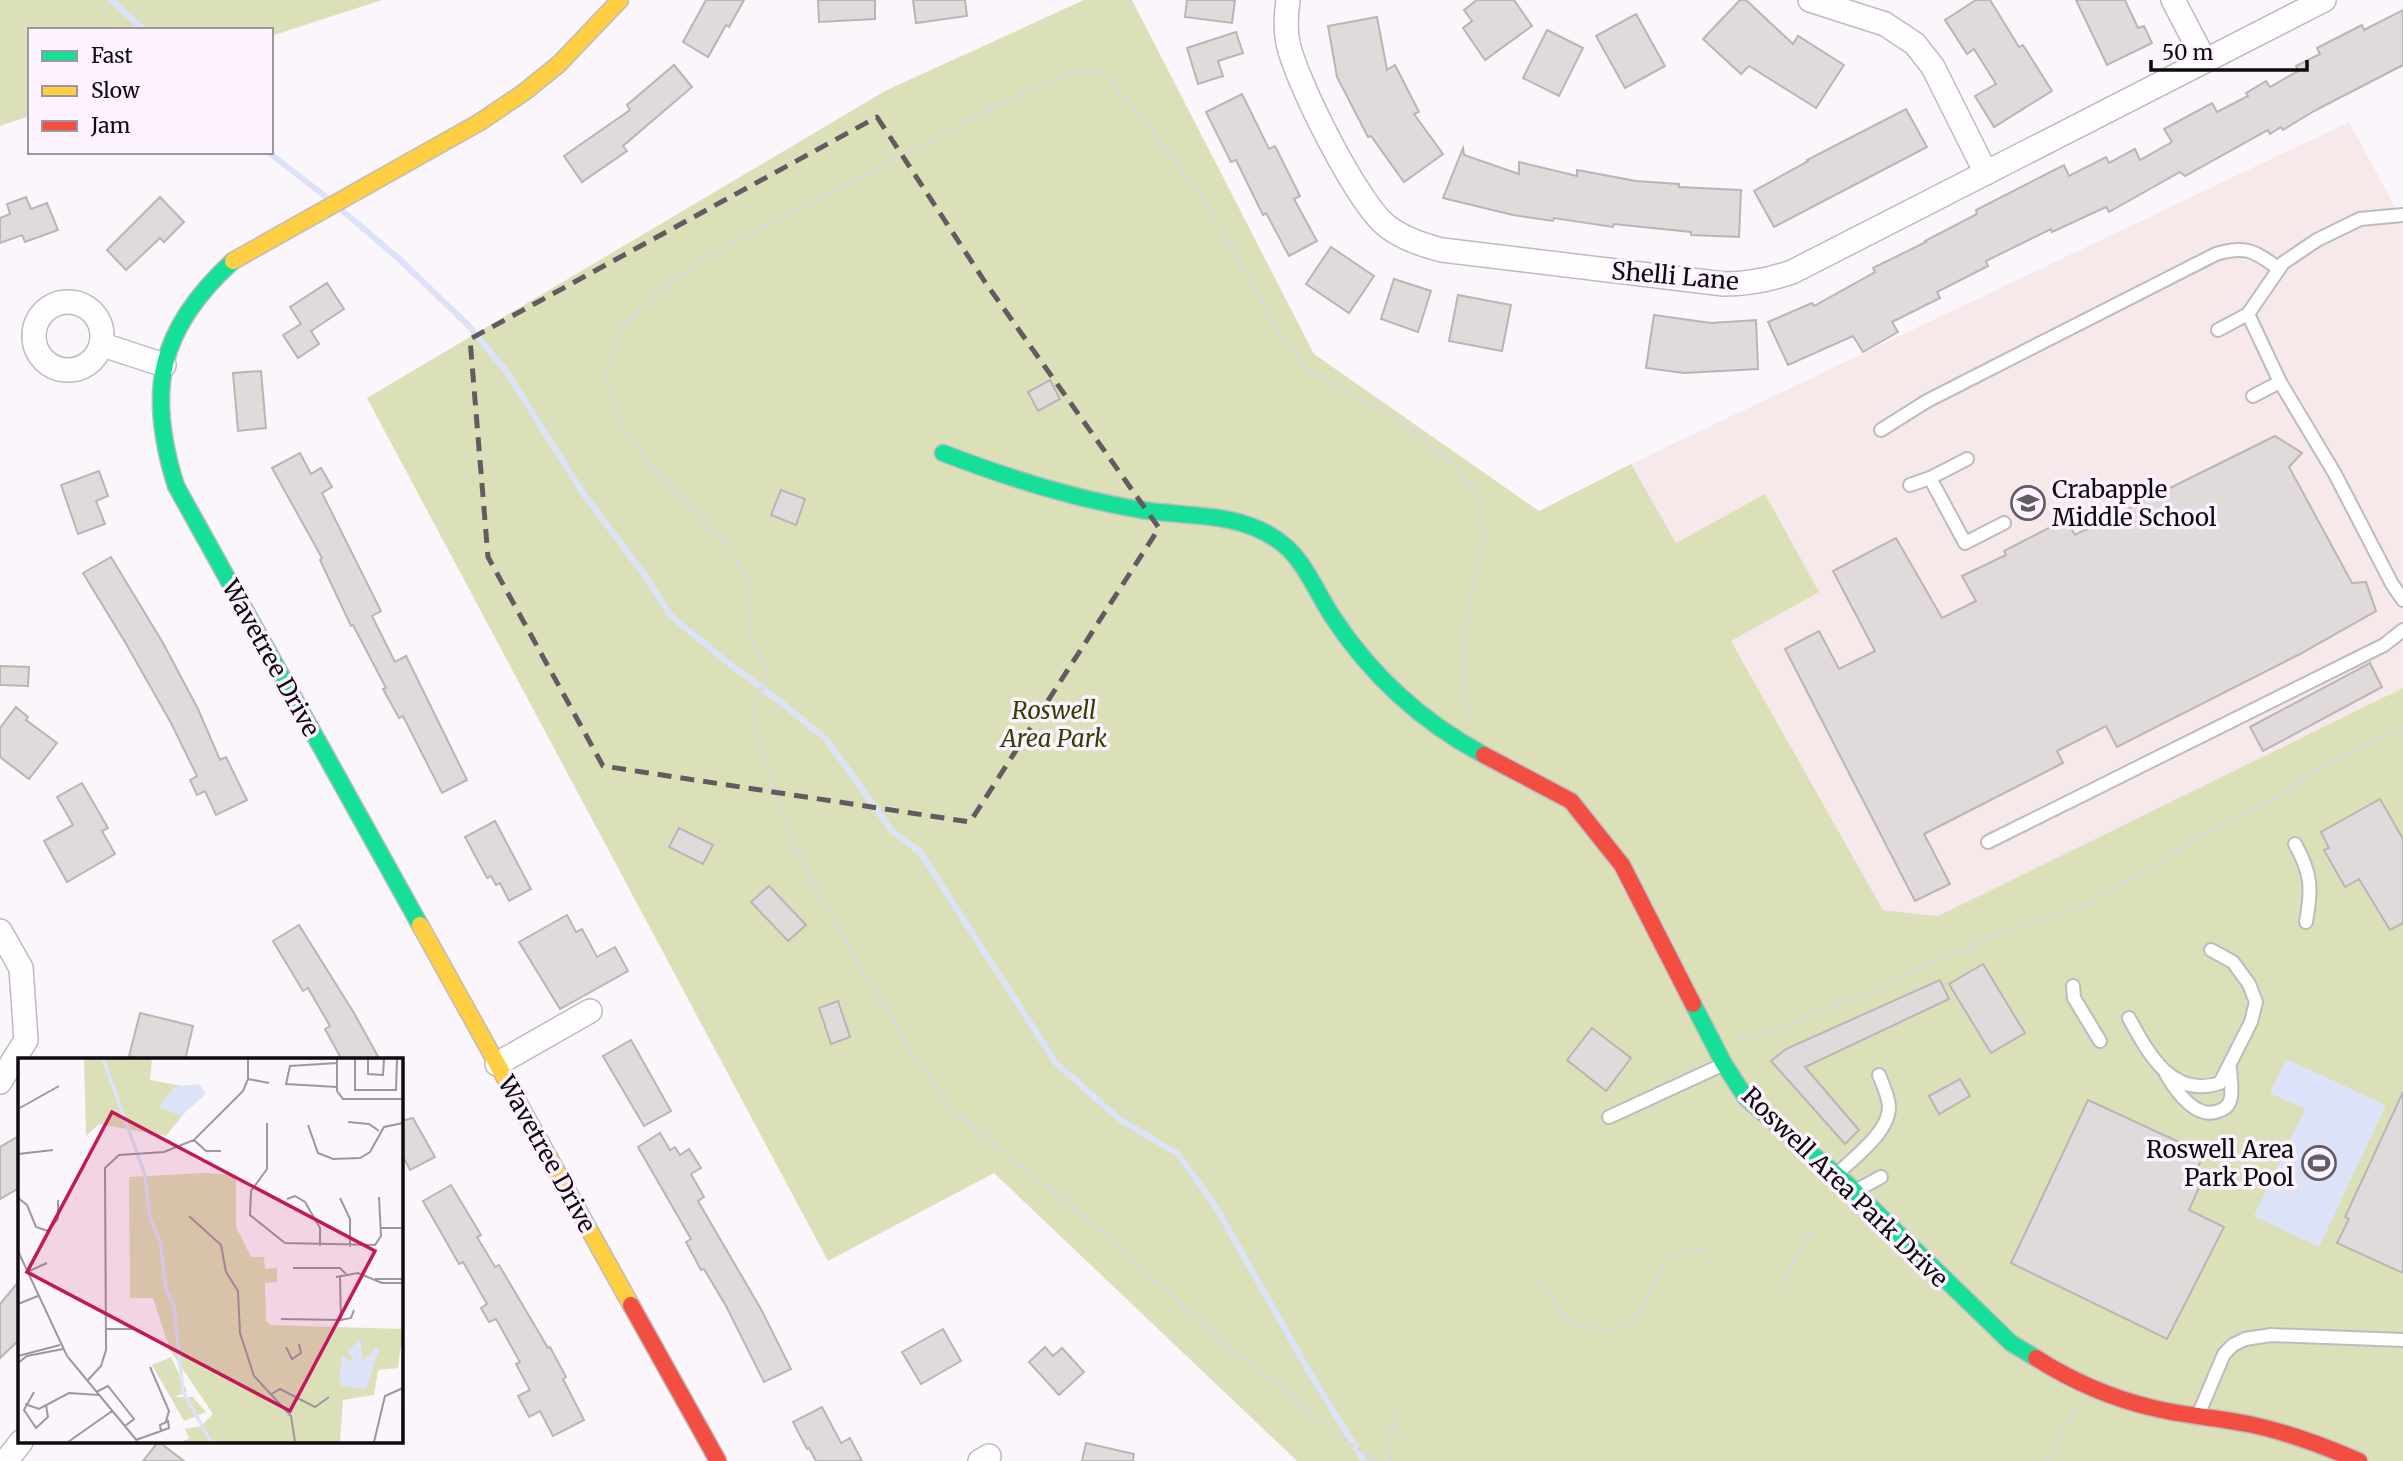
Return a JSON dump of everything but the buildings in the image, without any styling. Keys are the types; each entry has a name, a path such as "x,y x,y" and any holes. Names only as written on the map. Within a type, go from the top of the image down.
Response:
{"street":[{"name":"Wavetree Drive","path":"620,0 559,64 491,115 232,261 208,282 188,308 173,336 159,395 160,427 166,459 176,486 718,1461"},
{"name":"Shelli Lane","path":"1288,0 1288,43 1300,78 1358,192 1387,227 1413,242 1442,250 1724,284 1747,284 1792,271 2324,0"},
{"path":"1810,0 1885,24 1915,44 1933,67 1986,173"},
{"path":"2173,0 2205,61"},
{"path":"103,345 164,365"},
{"name":"Roswell Area Park Drive","path":"943,453 1000,475 1035,483 1058,492 1143,510 1235,520 1258,528 1279,540 1300,564 1331,615 1369,667 1452,738 1571,801 1622,865 1724,1064 1746,1098 1836,1175 2011,1343 2059,1373 2104,1393 2154,1408 2253,1425 2304,1438 2359,1461"},
{"path":"0,931 21,968 26,1041 0,1082"},
{"path":"497,1064 590,1011"},
{"path":"6,1461 19,1444"}],"lane":[{"path":"2218,330 2248,314 2283,263 2317,240 2360,219 2403,215"},
{"path":"1881,430 1927,401 2216,254 2235,248 2247,249 2279,269"},
{"path":"2248,314 2280,382 2335,474 2403,600"},
{"path":"2253,396 2280,382"},
{"path":"1910,485 1967,459"},
{"path":"1930,478 1965,543 2004,523"},
{"path":"1988,842 2384,645 2403,630"},
{"path":"2295,844 2310,877 2311,891 2306,922"},
{"path":"2165,1073 2186,1083 2213,1086 2220,1083 2252,1022 2256,1002 2249,984 2233,962 2211,950"},
{"path":"2073,986 2074,998 2100,1041"},
{"path":"2129,1018 2153,1059 2178,1093 2197,1109 2214,1113 2227,1106 2230,1100 2230,1068"},
{"path":"1609,1117 1724,1064"},
{"path":"1836,1175 1882,1130 1888,1120 1888,1098 1879,1075"},
{"path":"1854,1192 1881,1177"},
{"path":"2197,1417 2224,1354 2245,1339 2271,1335 2403,1340"}],"path":[{"path":"1375,1461 1300,1406 1283,1388 1228,1348 1090,1222 954,1112 920,1067 810,877 781,811 753,709 768,675 751,635 746,575 723,542 644,457 619,419 606,379 617,332 654,294 706,258 1004,102 1066,75 1091,70 1108,79 1124,96 1194,184 1234,250 1278,332 1308,369 1411,429 1446,458 1478,491 1484,535 1463,658 1463,682 1468,714"},
{"path":"1739,1039 1767,1034 1839,1005 1960,950 2012,929 2080,907 2133,879 2210,830 2278,796 2326,765 2403,729"},
{"path":"1779,1288 1811,1231"},
{"path":"1542,1285 1560,1311 1577,1325 1590,1329 1619,1327 1634,1318 1666,1258 1702,1249 1707,1251"},
{"path":"2047,1461 2074,1410"},
{"path":"1390,1461 1389,1440 1398,1411"}],"highlighted area":[{"path":"877,117 985,282 1159,528 970,822 603,766 488,557 470,339"}],"shaded area":[{"name":"Crabapple Middle School","path":"2349,122 2403,222 2403,688 1938,916 1883,910 1631,464"}],"green space":[{"path":"0,0 382,0 273,35 273,28 28,28 28,117 0,126"},
{"name":"Roswell Area Park","path":"1084,0 1132,0 1314,354 1539,511 1631,464 1676,543 1765,494 1819,592 1731,641 1883,910 1938,916 2403,688 2403,1461 1297,1461 994,1173 828,1261 367,398 885,91"}],"water":[{"name":"Roswell Area Park Pool","path":"2286,1059 2386,1105 2319,1247 2254,1216 2305,1109 2270,1093"}],"waterway":[{"path":"111,0 142,28"},
{"path":"271,154 325,196"},
{"path":"344,212 398,258 469,326 506,371 583,493 643,573 671,616 827,740 892,831 920,852 1056,1063 1119,1119 1178,1154 1216,1207 1311,1375 1364,1461"}],"traffic: fast":[{"path":"233,261 188,311 174,337 165,363 161,391 162,420 176,486 420,925"},
{"path":"943,453 1066,494 1142,510 1229,520 1261,530 1294,555 1332,616 1380,677 1439,728 1484,755"},
{"path":"1693,1004 1724,1064 1746,1098 1846,1183 2011,1343 2036,1358"}],"traffic: slow":[{"path":"233,261 480,122 559,64 620,0"},
{"path":"420,925 631,1305"}],"traffic: jam":[{"path":"1484,755 1571,801 1622,865 1693,1004"},
{"path":"631,1305 718,1461"},
{"path":"2036,1358 2078,1381 2137,1404 2267,1428 2307,1440 2359,1461"}],"place":[{"name":"Crabapple Middle School","path":"2028,503"},
{"name":"Roswell Area Park Pool","path":"2319,1163"}]}
